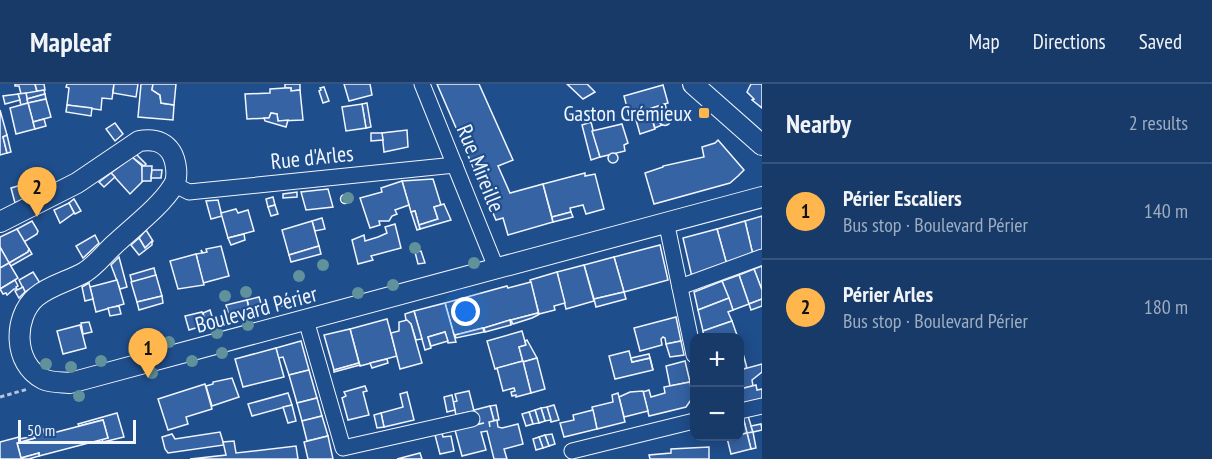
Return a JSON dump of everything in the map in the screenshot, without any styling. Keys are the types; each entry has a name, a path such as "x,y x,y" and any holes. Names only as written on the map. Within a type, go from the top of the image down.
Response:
{"street":[{"name":"Rue Mireille","path":"422,84 497,270"},
{"path":"693,84 762,145"},
{"path":"0,222 77,183 139,141 150,139 163,143 171,152 176,164 175,185"},
{"name":"Rue d'Arles","path":"175,185 189,192 455,165"},
{"name":"Boulevard Périer","path":"175,185 86,271 38,296 28,306 22,317 20,346 24,361 42,378 52,382 70,383 762,197"},
{"path":"666,221 690,336"},
{"path":"680,287 762,257"},
{"path":"306,320 343,448 472,419"},
{"path":"744,410 762,406"},
{"path":"572,451 690,423"}],"building":[{"path":"15,84 35,84 37,92 21,94 19,86"},
{"path":"35,84 44,84 45,90 37,91"},
{"path":"67,84 114,84 112,99 102,98 101,110 67,105 69,88 66,87"},
{"path":"114,84 138,84 136,97 113,93"},
{"path":"141,84 153,84 152,90 160,95 161,103 174,105 173,120 138,117"},
{"path":"153,84 176,84 174,105 161,103 160,95 152,90"},
{"path":"285,84 300,84 300,90 291,91 291,88 285,88"},
{"path":"344,84 370,84 372,95 349,101"},
{"path":"437,84 479,84 513,160 498,166 510,193 543,184 553,222 508,235 503,218 496,220"},
{"path":"567,84 587,84 595,92 583,99"},
{"path":"751,84 762,84 762,108 752,100 754,99 747,92"},
{"path":"663,85 668,103 649,109 655,129 640,134 634,113 629,115 624,96"},
{"path":"324,87 329,101 323,103 319,91"},
{"path":"291,88 291,91 300,90 303,120 278,121 277,114 271,113 269,118 247,119 245,94 270,93 270,89"},
{"path":"44,90 45,94 27,99 26,93"},
{"path":"26,93 28,103 21,105 18,94"},
{"path":"18,94 20,100 5,104 3,96"},
{"path":"45,94 46,99 28,103 27,99"},
{"path":"46,99 51,117 33,122 28,103"},
{"path":"28,103 35,129 16,134 10,108"},
{"path":"367,103 371,127 366,128 362,104"},
{"path":"362,104 366,128 346,131 342,107"},
{"path":"665,104 668,115 661,116 659,122 662,125 655,128 649,109"},
{"path":"67,105 92,108 91,116 66,112"},
{"path":"0,110 7,135 3,137 7,153 0,155"},
{"path":"271,113 277,114 278,121 288,120 286,127 265,121 264,118 269,118"},
{"path":"665,114 671,120 665,126 659,120"},
{"path":"44,119 46,126 35,129 33,122"},
{"path":"591,122 600,157 591,160 582,125"},
{"path":"115,123 123,134 115,141 106,129"},
{"path":"622,124 628,143 624,145 625,151 600,157 592,131"},
{"path":"407,130 408,147 384,152 382,133"},
{"path":"371,133 382,133 383,140 371,141"},
{"path":"7,135 11,152 7,153 3,137"},
{"path":"718,140 744,170 730,183 654,204 645,173 663,166 704,157 702,147"},
{"path":"613,153 618,158 613,163 608,158"},
{"path":"136,154 146,164 144,166 132,157"},
{"path":"132,157 142,166 143,181 130,194 111,173"},
{"path":"142,166 152,166 151,181 142,181"},
{"path":"152,170 162,170 161,178 151,178"},
{"path":"111,173 115,177 104,187 99,182"},
{"path":"585,173 585,176 595,174 604,209 586,214 583,205 570,208 571,212 552,217 543,184"},
{"path":"433,179 441,205 434,207 438,219 419,225 415,211 411,212 402,181"},
{"path":"402,181 409,205 395,210 397,214 389,221 379,221 380,225 370,228 360,198 382,192 381,188"},
{"path":"33,182 37,192 28,197 25,185"},
{"path":"21,185 24,199 15,203 11,188"},
{"path":"328,189 333,207 306,210 301,192"},
{"path":"297,192 297,197 283,198 283,194"},
{"path":"345,194 350,199 345,204 340,199"},
{"path":"273,197 275,205 268,207 266,199"},
{"path":"74,199 81,211 75,214 69,203"},
{"path":"218,200 222,216 211,219 206,201"},
{"path":"69,203 74,213 60,223 54,210"},
{"path":"444,204 451,220 420,229 419,225 438,219 434,207"},
{"path":"275,205 278,214 271,216 268,207"},
{"path":"236,209 238,213 248,210 254,231 228,238 221,213"},
{"path":"415,211 420,229 417,230 411,212"},
{"path":"571,212 573,217 553,222 552,217"},
{"path":"762,216 762,251 753,255 745,221"},
{"path":"322,218 325,229 315,231 312,221"},
{"path":"32,221 38,231 37,234 24,242 17,229"},
{"path":"312,221 319,246 289,255 282,230"},
{"path":"745,221 753,255 727,265 717,229"},
{"path":"395,224 401,248 371,256 373,260 358,264 352,240 364,235 365,241 378,237 387,233 385,227"},
{"path":"17,229 29,249 28,252 9,263 0,247 0,237"},
{"path":"717,229 727,265 692,277 683,238"},
{"path":"146,230 153,241 145,248 139,238"},
{"path":"244,234 245,240 231,245 228,238"},
{"path":"95,235 99,243 83,258 76,246"},
{"path":"139,238 145,248 152,241 152,245 139,255 131,245"},
{"path":"660,245 668,280 624,292 614,257"},
{"path":"221,246 229,276 203,283 196,254 202,253 201,250 203,253 207,252 206,249"},
{"path":"319,246 321,254 291,262 289,255"},
{"path":"0,247 9,263 0,268"},
{"path":"29,249 32,254 11,266 9,263 28,252"},
{"path":"421,251 425,263 418,264 415,252"},
{"path":"196,254 204,285 178,289 170,261"},
{"path":"119,257 127,287 120,289 111,265"},
{"path":"614,257 624,292 594,299 584,265"},
{"path":"9,263 18,278 0,289 0,268"},
{"path":"584,265 594,301 566,309 557,272"},
{"path":"762,266 762,290 754,269"},
{"path":"154,268 156,276 132,282 130,275"},
{"path":"754,269 762,290 762,299 749,304 739,275"},
{"path":"33,272 40,283 25,292 19,280"},
{"path":"557,272 565,303 554,306 555,310 539,314 530,280"},
{"path":"156,275 162,296 137,302 131,282"},
{"path":"739,275 749,304 733,310 722,281"},
{"path":"15,280 17,289 7,295 3,294 0,289"},
{"path":"117,280 124,304 96,312 90,287"},
{"path":"722,281 729,298 698,310 694,292"},
{"path":"531,282 539,315 538,313 511,320 511,325 510,320 484,328 484,332 483,328 455,335 455,338 445,303 507,286 508,288"},
{"path":"89,283 93,299 85,301 82,287"},
{"path":"23,287 25,292 19,298 15,291"},
{"path":"624,292 626,299 596,307 594,299"},
{"path":"162,296 163,303 139,310 137,302"},
{"path":"295,296 296,302 281,306 279,300"},
{"path":"259,297 263,310 251,314 247,300"},
{"path":"729,298 733,310 728,312 732,321 703,331 698,310"},
{"path":"762,299 762,306 751,310 749,304"},
{"path":"247,300 250,314 230,319 226,305"},
{"path":"445,303 456,342 448,343 445,332 428,337 431,348 425,350 414,311"},
{"path":"119,306 121,314 110,316 108,308"},
{"path":"210,310 214,323 206,325 203,313"},
{"path":"414,311 422,339 416,340 411,324 406,320 405,314"},
{"path":"202,312 206,325 189,330 185,316"},
{"path":"538,313 532,318 513,324 511,320"},
{"path":"676,317 681,341 666,344 663,337 662,345 640,351 634,328"},
{"path":"387,319 397,356 360,366 350,329"},
{"path":"407,320 411,324 422,363 400,369 391,333 399,331 399,322"},
{"path":"510,320 511,325 485,332 484,328"},
{"path":"732,321 736,333 703,333 703,331"},
{"path":"89,322 92,332 83,334 81,323"},
{"path":"80,325 86,348 63,354 57,331"},
{"path":"483,328 484,332 456,338 455,335"},
{"path":"350,329 359,363 334,370 324,335"},
{"path":"522,331 526,345 519,347 523,361 495,369 487,341"},
{"path":"445,332 448,341 431,346 428,337"},
{"path":"527,340 537,358 523,362 519,347 526,345"},
{"path":"301,341 309,370 289,375 283,357 278,358 276,348"},
{"path":"681,341 684,355 670,357 666,344"},
{"path":"276,348 284,377 243,387 235,359"},
{"path":"629,351 632,362 650,358 653,370 615,379 609,356"},
{"path":"649,354 650,358 632,362 631,358"},
{"path":"537,358 545,389 531,393 523,362"},
{"path":"387,359 388,363 372,368 370,363"},
{"path":"523,361 531,393 512,396 511,392 515,391 514,388 503,391 497,368"},
{"path":"685,361 690,382 670,386 666,366"},
{"path":"359,363 360,365 334,372 334,370"},
{"path":"762,364 762,372 752,380 753,386 744,388 744,369"},
{"path":"309,370 317,398 297,403 289,375"},
{"path":"232,378 239,397 212,406 206,386"},
{"path":"690,382 690,401 686,407 649,416 643,392 649,390 651,397 665,393 664,387"},
{"path":"205,384 212,409 186,417 188,424 168,430 158,399"},
{"path":"756,385 757,390 762,389 762,400 744,405 744,388"},
{"path":"365,386 367,391 363,392 369,415 348,420 342,398 346,396 344,392"},
{"path":"469,391 474,411 456,415 453,402 457,401 455,394"},
{"path":"643,391 648,411 624,417 619,397 630,392"},
{"path":"407,392 414,420 384,427 381,413 403,407 400,394"},
{"path":"288,393 292,405 252,416 248,404"},
{"path":"618,393 625,422 597,429 592,407 613,402 612,395"},
{"path":"452,395 455,410 447,412 444,397"},
{"path":"317,398 322,416 302,421 297,403"},
{"path":"292,405 296,421 288,423 283,407"},
{"path":"496,405 499,420 494,421 490,406"},
{"path":"554,405 559,420 551,422 547,407"},
{"path":"490,406 494,421 497,420 498,427 502,428 518,424 523,444 504,449 507,459 494,459 487,431 481,432 486,450 462,456 455,430 484,423 478,424 474,410"},
{"path":"547,407 551,420 545,421 541,408"},
{"path":"541,408 545,421 539,423 535,410"},
{"path":"535,410 539,423 533,424 529,412"},
{"path":"593,410 597,429 564,437 560,423 574,420 573,415"},
{"path":"529,412 533,424 526,426 522,414"},
{"path":"117,413 124,437 103,442 102,439 108,438 103,420 79,426 78,424"},
{"path":"381,413 384,427 377,428 374,415"},
{"path":"322,416 328,436 307,441 302,421"},
{"path":"748,416 753,432 747,433 744,417"},
{"path":"103,420 108,438 39,456 39,453 21,458 17,443 35,438 33,432 43,429 45,435"},
{"path":"761,424 762,430 753,432 751,426"},
{"path":"220,432 224,445 168,453 162,437 172,434 175,439"},
{"path":"753,432 756,448 751,449 747,433"},
{"path":"442,433 443,437 451,436 454,451 440,454 435,435"},
{"path":"747,433 751,449 731,454 728,441 744,441 744,434"},
{"path":"552,434 555,444 549,446 545,435"},
{"path":"545,435 549,446 543,448 539,437"},
{"path":"34,436 35,438 17,443 21,458 39,453 39,456 29,459 0,459 0,442"},
{"path":"328,436 333,459 308,459 304,442"},
{"path":"539,437 543,448 536,450 533,439"},
{"path":"234,441 236,453 296,446 298,459 190,459 226,455 223,442"},
{"path":"709,447 709,459 650,459 649,455 671,453 671,449"},
{"path":"420,453 422,459 397,459"}],"place":[{"name":"Gaston Crémieux","path":"704,113"},
{"name":"Périer Arles","path":"37,217"},
{"name":"Périer Escaliers","path":"148,378"}]}
